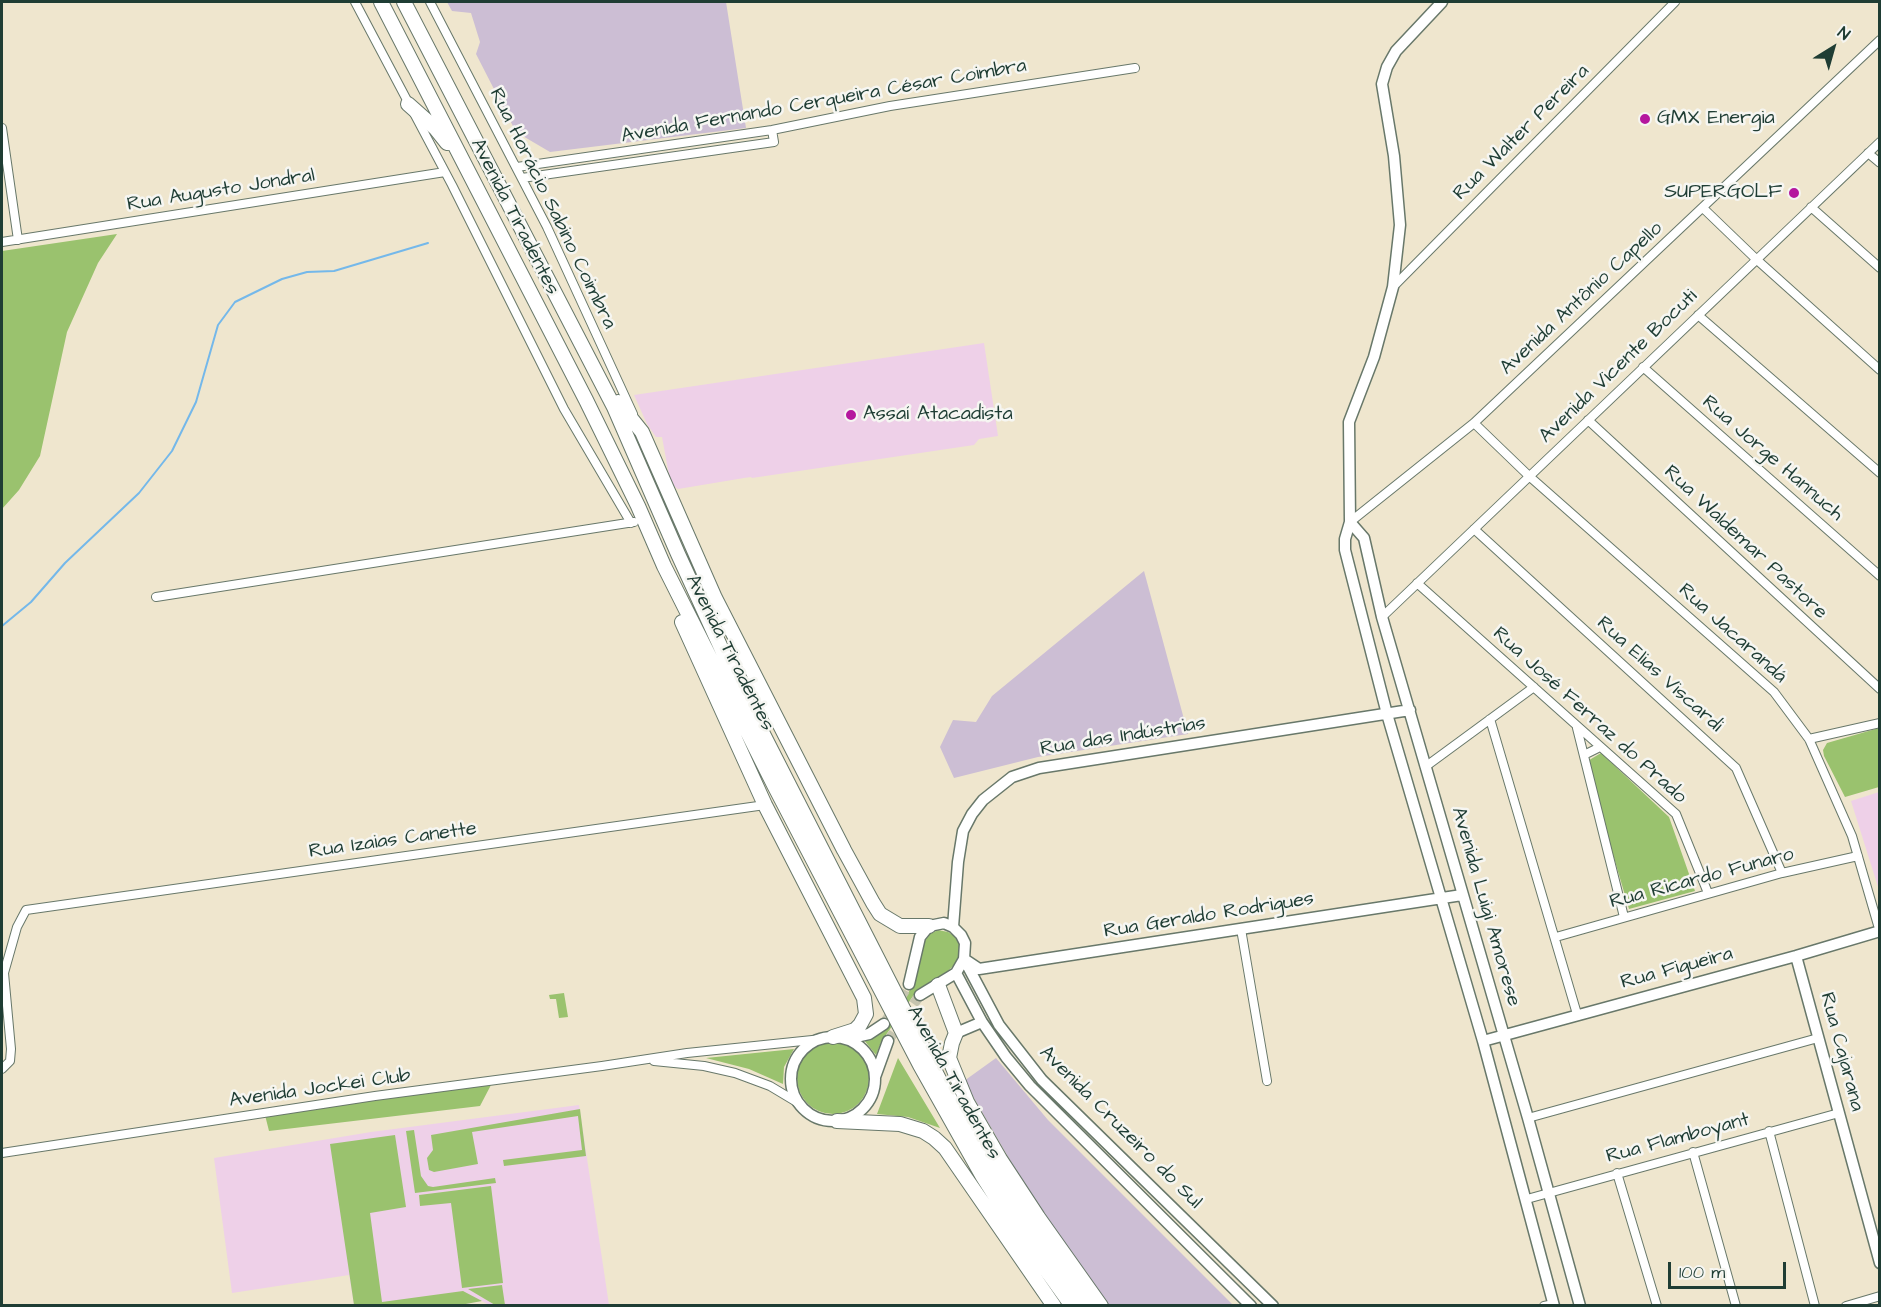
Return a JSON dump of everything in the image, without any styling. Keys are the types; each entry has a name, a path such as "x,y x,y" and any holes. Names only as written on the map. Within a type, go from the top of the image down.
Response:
{"highway":[{"name":"Avenida Tiradentes","path":"381,2 586,400 638,522 664,566 790,816 958,1135 1011,1221 1072,1305"},
{"name":"Avenida Tiradentes","path":"404,2 614,406 739,687 941,1083 984,1160 1086,1305"},
{"path":"408,104 443,136 478,189"},
{"path":"599,380 642,432 715,598 873,903 880,914 900,926 929,926"},
{"path":"664,566 682,621 765,805 864,998 866,1014 860,1025 855,1030 834,1038"},
{"path":"715,598 739,687"},
{"path":"938,985 956,1033 950,1058 967,1102 1000,1159 1038,1217 1101,1305"},
{"path":"837,1121 900,1124 923,1131 934,1138 945,1148 1054,1305"}],"street":[{"path":"156,597 638,522 564,409 445,172 355,2"},
{"name":"Rua Horácio Sabino Coimbra","path":"430,2 448,40 517,167 642,432"},
{"name":"Avenida Luigi Amorese","path":"1442,2 1396,51 1387,67 1382,84 1394,156 1400,225 1393,287 1374,357 1349,422 1350,522 1345,550 1387,714 1443,898 1527,1199 1551,1305"},
{"name":"Rua Walter Pereira","path":"1393,287 1675,2"},
{"name":"Avenida Antônio Capello","path":"1350,522 1474,423 1880,40"},
{"name":"Avenida Fernando Cerqueira César Coimbra","path":"517,167 772,130 890,105 1135,68"},
{"path":"2,128 18,240"},
{"path":"522,178 774,142 772,130"},
{"name":"Avenida Vicente Bocuti","path":"1382,617 1880,142"},
{"path":"1868,153 1880,163"},
{"name":"Rua Augusto Jondral","path":"2,242 445,172"},
{"path":"1811,207 1880,268"},
{"path":"1703,208 1756,260 1880,370"},
{"path":"1698,315 1880,473"},
{"name":"Rua Jorge Hannuch","path":"1643,367 1880,576"},
{"name":"Rua Waldemar Pastore","path":"1588,420 1880,689"},
{"name":"Rua Jacarandá","path":"1474,423 1529,476 1774,692 1809,739 1852,836 1879,931"},
{"name":"Avenida Luigi Amorese","path":"1350,522 1364,538 1382,617 1580,1305"},
{"name":"Rua Elias Viscardi","path":"1474,529 1736,768 1782,873"},
{"name":"Rua José Ferraz do Prado","path":"1417,583 1676,814 1708,894"},
{"path":"1425,767 1534,687"},
{"name":"Rua das Indústrias","path":"953,927 963,831 983,800 1012,777 1039,768 1410,710"},
{"path":"1490,719 1577,1014"},
{"path":"1809,739 1880,723"},
{"path":"1577,727 1624,917"},
{"path":"1584,755 1600,747"},
{"name":"Rua Izaias Canette","path":"2,1069 10,1061 11,1049 4,973 17,927 26,910 765,805"},
{"name":"Rua Ricardo Funaro","path":"1556,938 1782,873 1858,856"},
{"name":"Rua Geraldo Rodrigues","path":"964,959 979,969 1462,896"},
{"path":"909,984 917,944 929,926 944,923 953,927"},
{"name":"Avenida Cruzeiro do Sul","path":"953,927 965,943 964,959 999,1025 1050,1088 1273,1305"},
{"path":"1240,929 1267,1081"},
{"name":"Rua Figueira","path":"1483,1041 1796,956 1879,931"},
{"name":"Rua Cajarana","path":"1796,956 1880,1263"},
{"path":"920,995 956,973 964,959"},
{"name":"Avenida Cruzeiro do Sul","path":"956,973 982,1022 1006,1057 1035,1092 1251,1305"},
{"path":"956,1033 982,1022"},
{"path":"884,1024 869,1034 834,1038 802,1051 792,1073 792,1090 800,1104 816,1118 837,1121 852,1117 865,1107 873,1093 875,1077 888,1041"},
{"path":"834,1038 854,1043 867,1054 875,1077"},
{"name":"Avenida Jockei Club","path":"2,1153 375,1096 687,1053 834,1038"},
{"path":"1528,1118 1818,1038"},
{"name":"Avenida Jockei Club","path":"644,1060 704,1066 735,1073 770,1086 800,1104"},
{"path":"1035,1092 1050,1088"},
{"name":"Rua Flamboyant","path":"1527,1199 1839,1113"},
{"path":"1769,1131 1815,1305"},
{"path":"1693,1152 1736,1305"},
{"path":"1617,1173 1657,1305"},
{"path":"1846,1305 1880,1296"}],"shaded area":[{"path":"447,2 726,2 746,128 550,152 516,132 476,54 480,42 471,13 452,11"},
{"path":"984,343 998,436 979,439 974,445 678,489 669,475 662,437 656,437 647,424 634,395"},
{"path":"1144,571 1188,734 1038,757 954,778 940,747 953,720 976,722 992,696"},
{"path":"1880,792 1879,890 1851,801"},
{"path":"996,1058 1048,1120 1233,1305 1104,1305 1043,1217 964,1081"},
{"path":"579,1105 609,1305 490,1306 482,1301 455,1306 354,1305 349,1275 232,1293 214,1158 371,1132"}],"green space":[{"path":"117,234 98,263 67,332 40,456 19,490 2,509 2,251"},
{"path":"1879,728 1879,787 1845,797 1823,750 1827,743"},
{"path":"1601,753 1669,817 1695,891 1629,909 1586,762"},
{"path":"938,930 956,937 960,950 957,962 943,976 918,989 881,1042 876,1055 864,1040 885,1029 915,982 924,942 930,934"},
{"path":"564,993 568,1017 559,1018 556,999 550,999 549,995"},
{"path":"833,1042 853,1048 863,1058 869,1078 863,1098 853,1108 833,1114 813,1108 803,1098 797,1078 803,1058 813,1048"},
{"path":"794,1049 784,1067 783,1084 749,1069 706,1058"},
{"path":"898,1058 940,1128 908,1117 877,1114"},
{"path":"491,1085 480,1106 269,1131 265,1115"},
{"path":"580,1109 586,1156 504,1166 503,1160 582,1150 578,1116 472,1132 478,1164 434,1172 429,1170 427,1158 433,1150 431,1135"},
{"path":"414,1130 421,1176 428,1186 495,1178 496,1183 415,1193 406,1131"},
{"path":"395,1135 406,1207 370,1213 382,1302 463,1291 482,1301 455,1306 354,1305 330,1144"},
{"path":"491,1186 503,1283 462,1288 451,1203 420,1206 419,1195"},
{"path":"502,1285 505,1305 495,1305 468,1289"}],"waterway":[{"path":"2,626 31,602 65,563 139,493 172,451 196,402 218,325 235,302 282,279 307,272 334,271 428,243"}],"tunnel":[{"path":"884,1024 909,984"},
{"path":"888,1041 920,995"}],"place":[{"name":"GMX Energia","path":"1645,119"},
{"name":"SUPERGOLF","path":"1794,193"},
{"name":"Assaí Atacadista","path":"851,415"}]}
